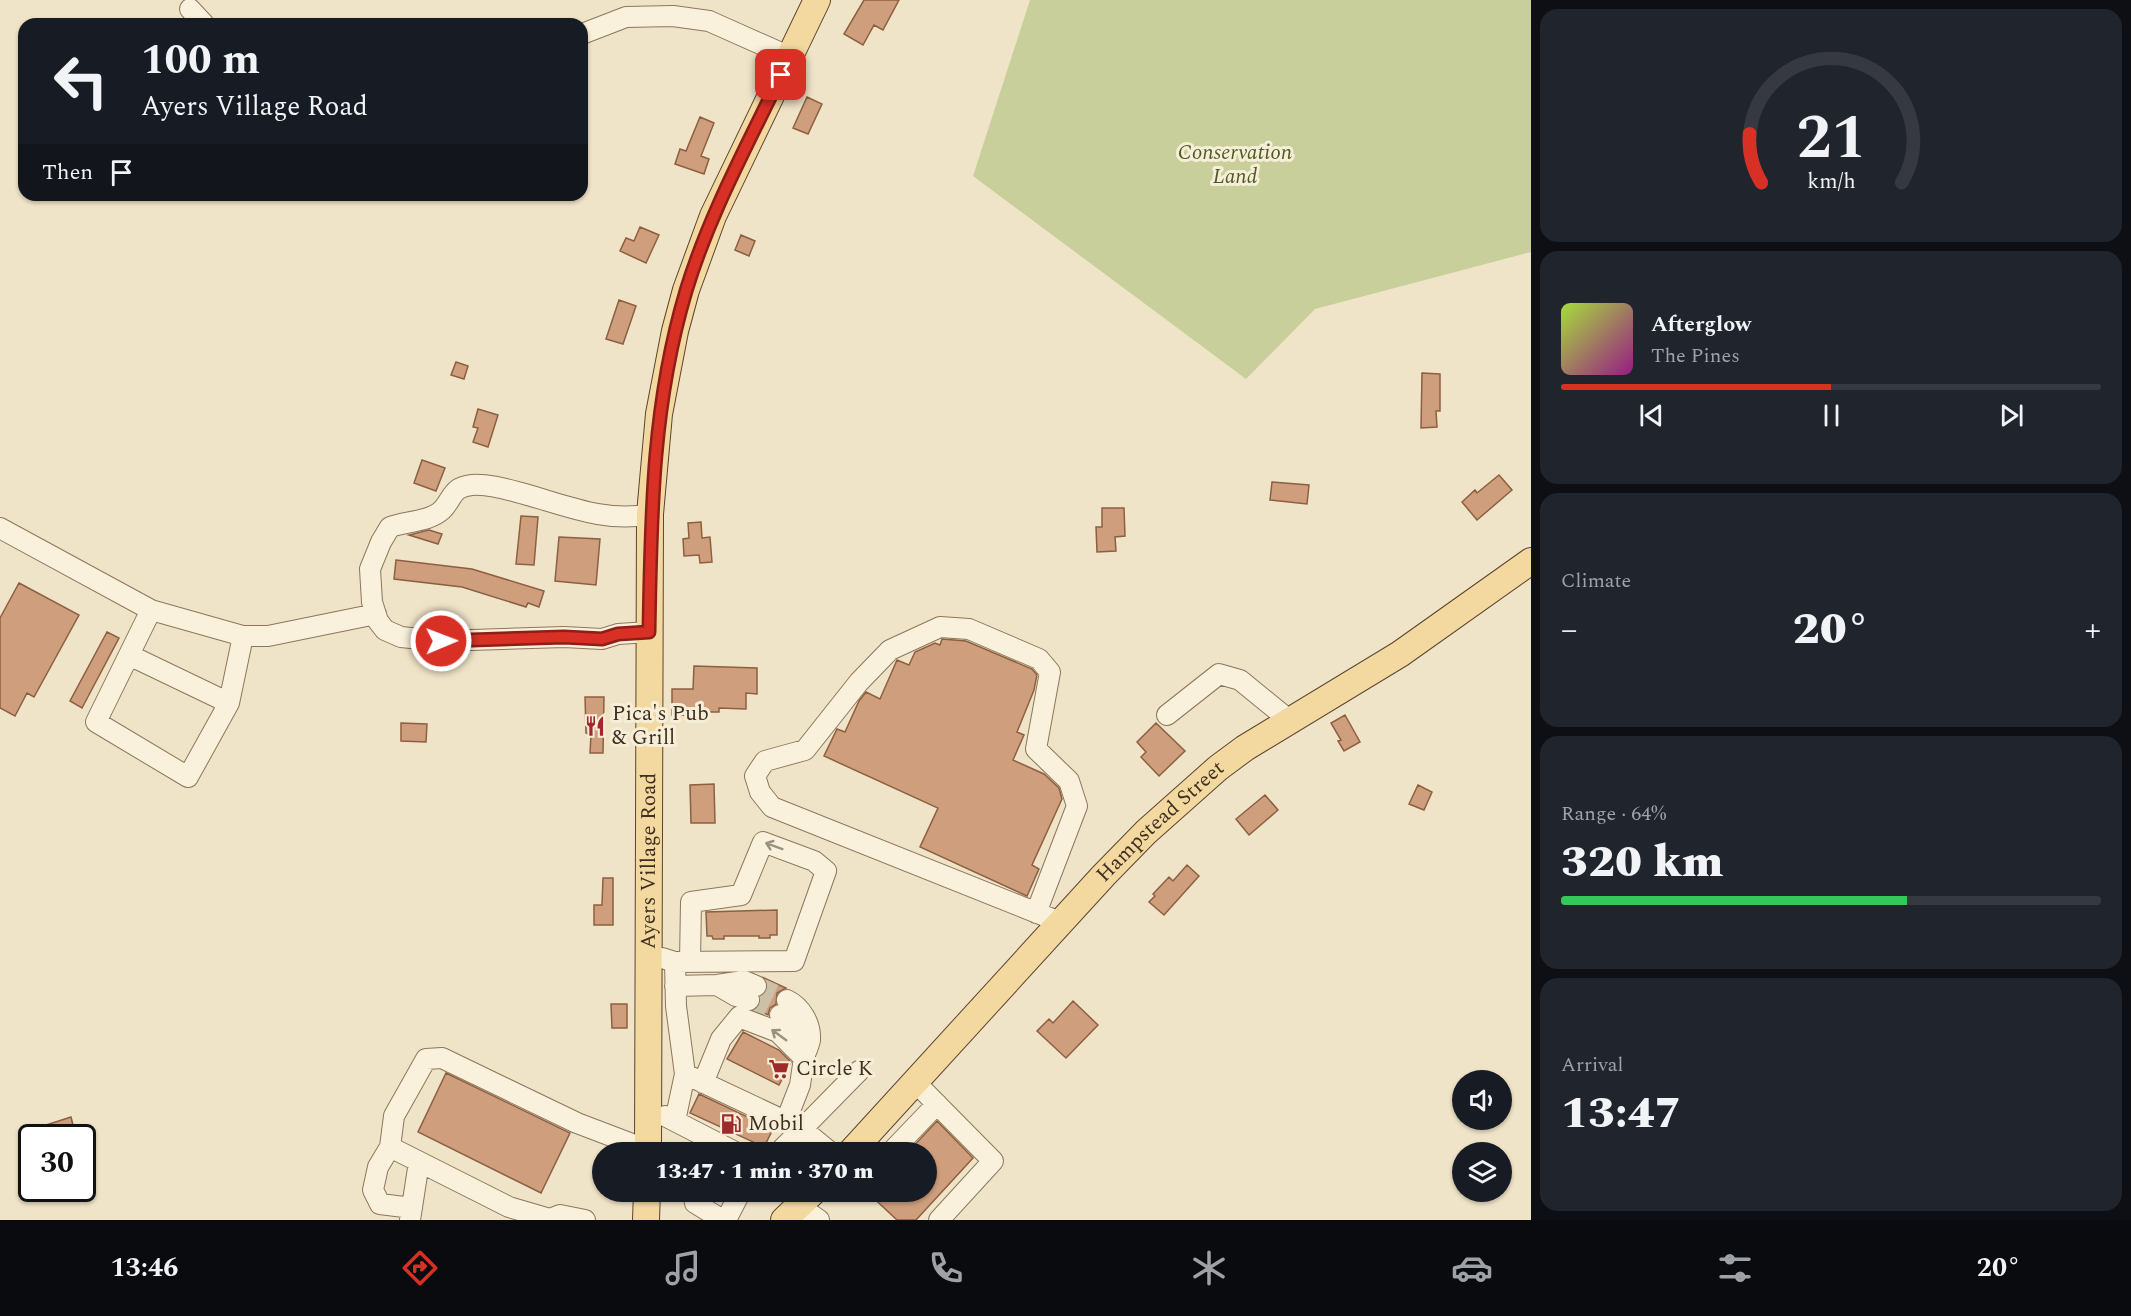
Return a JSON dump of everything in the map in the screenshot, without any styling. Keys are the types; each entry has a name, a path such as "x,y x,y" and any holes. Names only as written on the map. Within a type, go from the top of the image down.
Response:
{"main road":[{"name":"Ayers Village Road","path":"648,1142 650,514 659,414 675,331 713,216 817,0"},
{"name":"Hampstead Street","path":"860,1142 1060,922 1146,832 1218,768 1289,720 1400,654 1531,561"},
{"path":"646,1220 647,1202"}],"street":[{"path":"190,9 198,18"},
{"path":"588,32 626,17 673,16 709,21 790,57"},
{"path":"649,632 618,634 602,639 564,637 441,641 401,637 385,630 378,621 372,602 370,569 390,527 434,515 443,509 458,489 469,485 496,487 598,514 633,518 650,514"},
{"path":"0,528 151,610 243,636 268,636 376,614"},
{"path":"151,610 96,722 188,777 229,704 243,636"},
{"path":"1036,913 1077,806 1069,781 1036,750 1050,672 1039,659 969,629 940,627 890,650 859,682 805,750 765,760 755,776 760,792 772,807 1036,913 1060,922"},
{"path":"129,655 229,704"},
{"path":"1167,715 1219,674 1240,680 1289,720"},
{"path":"649,954 682,962 794,961 826,871 814,861 763,842 741,894 691,902 682,962 675,986 685,1074 675,1121"},
{"path":"675,986 717,985 744,981 752,993"},
{"path":"783,1008 810,1039 804,1058 794,1125 785,1142"},
{"path":"703,1083 721,1039 740,1017 778,1032 804,1058"},
{"path":"419,1161 411,1214 380,1204 374,1190 378,1167 390,1147 394,1116 426,1059 442,1058 578,1124 625,1142"},
{"path":"794,1125 860,1071"},
{"path":"685,1074 794,1125 817,1142"},
{"path":"914,1081 993,1161 939,1220"},
{"path":"901,1142 937,1104"},
{"path":"649,1107 710,1142"},
{"path":"390,1147 509,1207 550,1219 560,1215 585,1220"},
{"path":"695,1202 721,1219 727,1218 735,1202"}],"green space":[{"name":"Conservation Land","path":"1030,0 1531,0 1531,252 1315,309 1246,379 973,176"}],"building":[{"path":"864,0 899,0 883,30 874,25 863,45 844,34"},
{"path":"807,97 822,104 808,134 793,128"},
{"path":"700,117 714,123 701,156 709,159 704,174 675,164 680,149 686,151"},
{"path":"640,227 659,235 646,263 620,251 626,238 634,241"},
{"path":"741,235 755,241 749,256 735,250"},
{"path":"619,300 636,306 623,344 606,339"},
{"path":"456,362 468,366 464,379 451,375"},
{"path":"1422,373 1440,374 1440,411 1436,411 1437,427 1421,428"},
{"path":"478,409 498,415 488,447 473,442 478,428 473,427"},
{"path":"422,460 445,468 436,491 414,483"},
{"path":"1499,475 1512,490 1477,520 1462,502 1475,490 1477,493"},
{"path":"1272,482 1309,485 1307,504 1270,500"},
{"path":"1102,508 1124,508 1125,536 1115,537 1116,551 1097,552 1096,527 1102,527"},
{"path":"521,516 538,517 534,565 516,564"},
{"path":"701,522 702,538 710,537 712,562 700,563 699,555 684,556 683,539 689,538 688,523"},
{"path":"429,530 442,534 438,544 409,535"},
{"path":"559,537 600,539 596,585 555,581"},
{"path":"396,560 472,569 544,591 539,607 528,603 526,607 462,587 394,579"},
{"path":"19,583 79,615 34,697 27,693 15,716 0,708 0,618"},
{"path":"107,632 119,638 82,708 70,701"},
{"path":"942,639 966,641 1032,669 1037,675 1034,690 1017,732 1024,735 1013,760 1044,774 1059,788 1062,799 1032,865 1039,869 1027,896 920,847 938,808 824,756 837,729 845,732 859,701 866,692 880,699 897,660 909,665 915,652 935,643 940,645"},
{"path":"694,666 757,668 757,694 746,693 746,709 719,708 719,712 707,712 707,716 672,715 672,689 693,689"},
{"name":"Pica's Pub & Grill","path":"585,697 604,697 603,753 590,753 591,735 586,733"},
{"path":"1345,715 1360,742 1344,751 1338,741 1341,740 1331,723"},
{"path":"401,723 427,724 426,742 401,741"},
{"path":"1156,723 1185,751 1159,776 1141,757 1146,752 1137,742"},
{"path":"714,784 715,823 691,823 690,785"},
{"path":"1418,785 1432,792 1424,810 1409,804"},
{"path":"1265,795 1278,810 1249,835 1236,819"},
{"path":"1187,865 1199,876 1164,915 1149,902 1155,896 1153,894 1169,877 1173,881"},
{"path":"603,878 613,878 613,925 594,925 594,905 602,905"},
{"path":"777,910 777,935 770,935 770,938 724,936 724,939 713,939 712,936 707,936 706,912"},
{"path":"764,978 786,988 777,993 776,1004 770,1008 768,1015 756,1009 760,1004 760,997 767,990 768,984"},
{"path":"1073,1001 1098,1025 1066,1058 1037,1031 1049,1019 1053,1023"},
{"path":"611,1004 627,1004 627,1028 612,1028"},
{"path":"743,1032 779,1050 791,1062 779,1085 727,1059"},
{"path":"446,1073 570,1133 541,1193 418,1132"},
{"path":"699,1094 773,1129 766,1142 753,1142 690,1113"},
{"path":"71,1117 73,1124 49,1124"},
{"path":"937,1121 973,1158 937,1197 937,1142 917,1142"},
{"path":"878,1202 933,1202 916,1220 897,1220"}],"tunnel":[{"path":"756,986 787,1000"},
{"path":"749,1000 780,1015"}],"place":[{"name":"Pica's Pub & Grill","path":"595,726"},
{"name":"Circle K","path":"779,1069"},
{"name":"Mobil","path":"731,1124"}],"route":[{"path":"441,641 564,637 602,639 618,634 649,632 650,514 654,460 659,414 675,331 713,216 781,75"}]}
